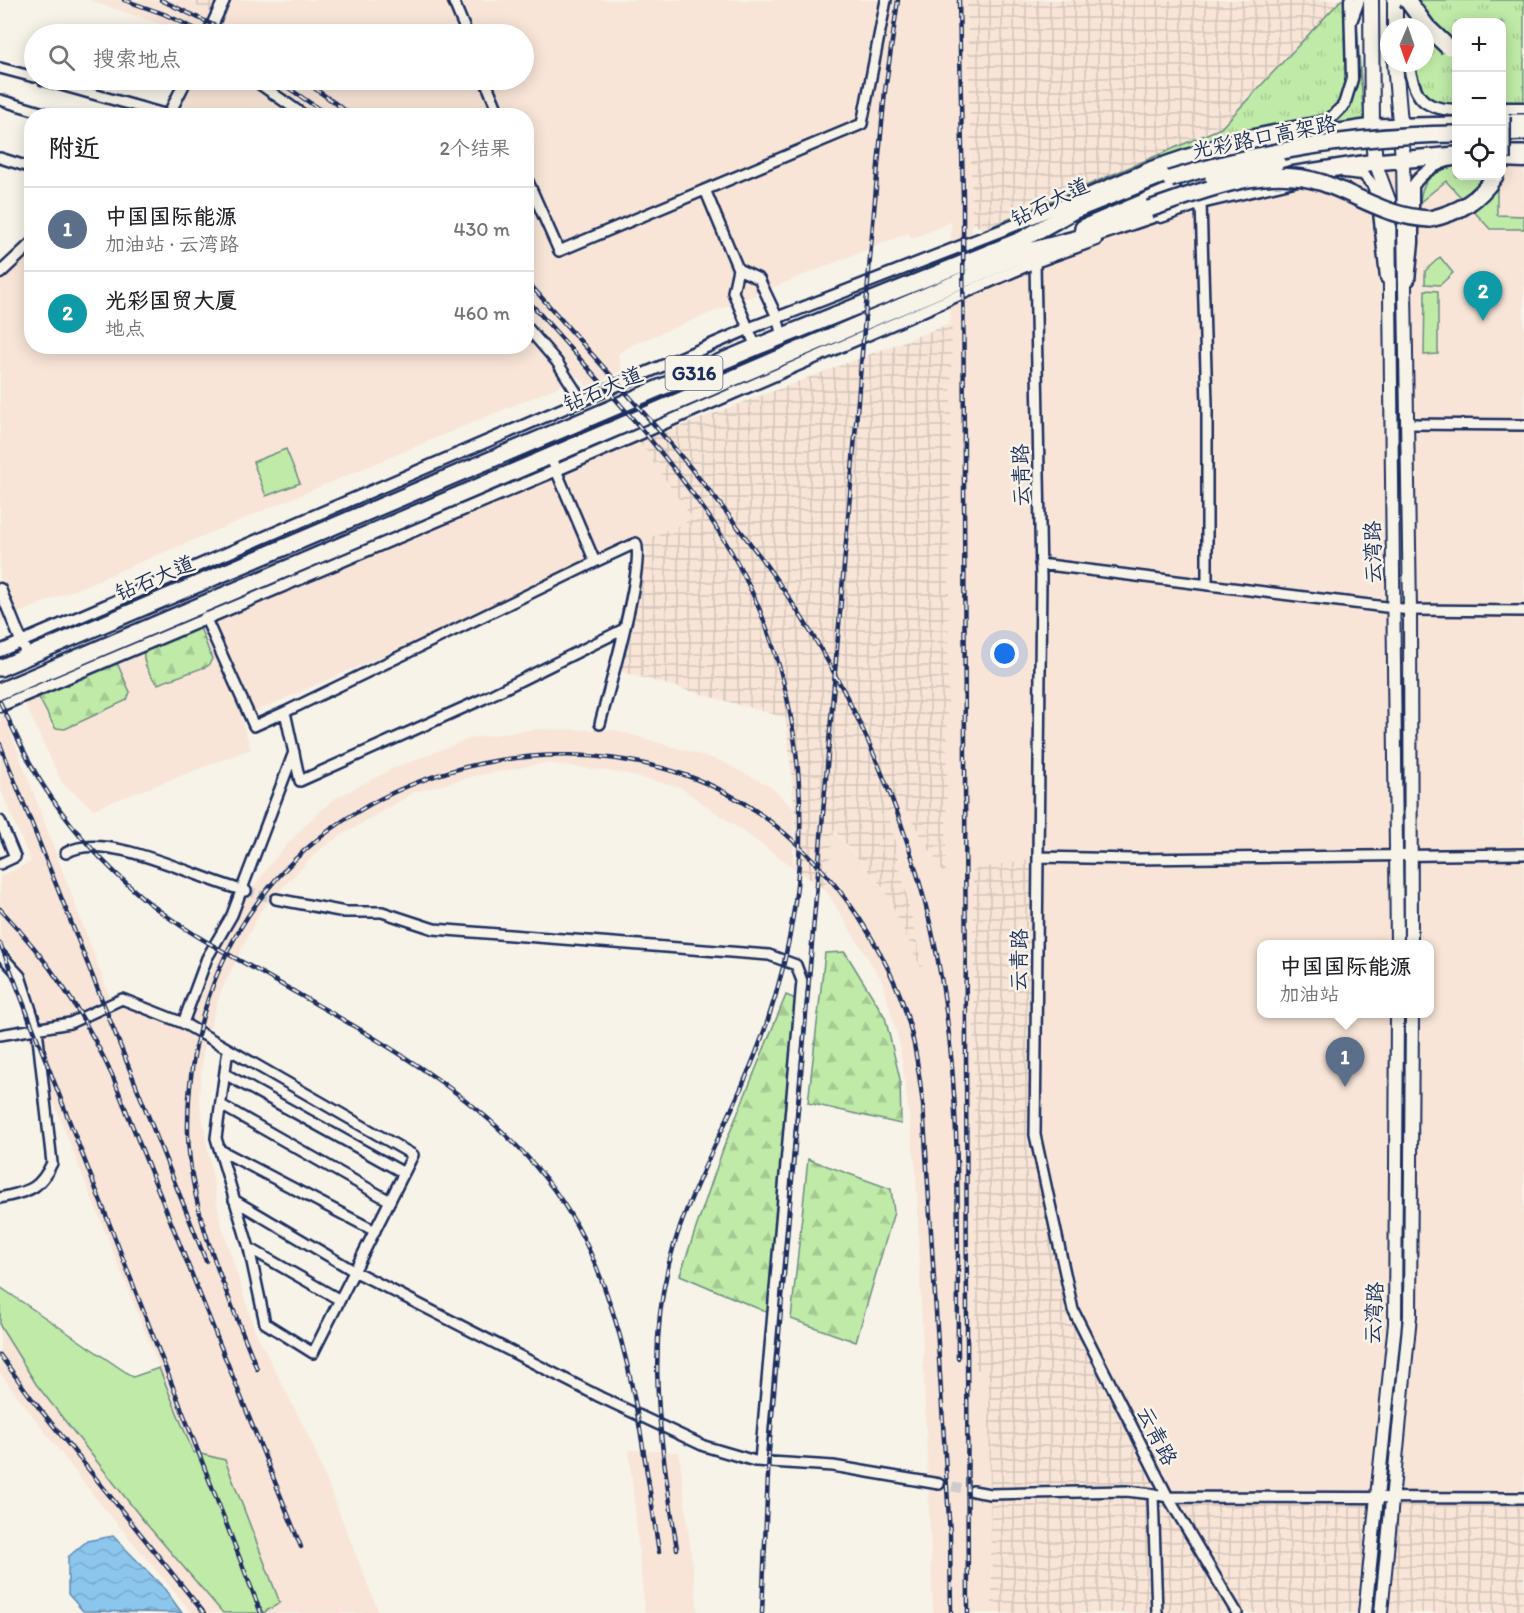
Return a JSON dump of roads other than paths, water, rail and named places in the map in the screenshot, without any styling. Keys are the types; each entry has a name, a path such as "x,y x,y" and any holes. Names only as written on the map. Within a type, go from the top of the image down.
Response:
{"highway":[{"path":"1408,0 1427,27 1452,52"},
{"name":"G316","path":"1401,126 1452,115"},
{"path":"1506,120 1524,122"},
{"name":"钻石大道","path":"0,691 178,622 554,463 1030,251 1075,210 1195,162 1241,147 1372,127 1401,126"},
{"path":"1506,133 1524,132"},
{"name":"光彩路口高架路","path":"1030,251 1219,164 1283,150 1369,139 1452,134"},
{"path":"1506,142 1524,141"},
{"name":"光彩路口高架路","path":"1030,251 1171,185 1286,159 1390,146 1452,142"},
{"path":"1506,154 1524,154"},
{"name":"G316","path":"1402,159 1452,155"},
{"name":"钻石大道","path":"0,668 25,649 96,618 782,336 1030,251 1098,233 1251,182 1402,159"},
{"path":"1076,231 1220,185 1283,175 1322,183 1395,215 1431,219 1451,214 1472,202 1491,180"}],"main road":[{"path":"1371,0 1372,127 1375,162"},
{"path":"1395,0 1395,18"},
{"path":"1396,72 1402,159"},
{"name":"云湾路","path":"1402,159 1410,610 1411,940"},
{"name":"云湾路","path":"1375,162 1389,200 1397,940"},
{"name":"云湾路","path":"1365,1613 1395,1323 1397,1018"},
{"name":"云湾路","path":"1381,1613 1410,1316 1412,1018"}],"street":[{"path":"213,24 224,0"},
{"path":"453,0 463,24"},
{"path":"534,195 559,251 706,192 862,124 886,0"},
{"path":"96,618 582,401 777,317 957,248 1151,167 1234,139 1329,120 1344,105 1353,79 1350,0"},
{"path":"1350,24 1359,0"},
{"path":"1408,0 1408,18"},
{"path":"0,68 24,74"},
{"path":"1410,72 1414,91 1423,101 1452,112"},
{"path":"79,90 143,108"},
{"path":"172,108 181,90"},
{"path":"268,90 294,108"},
{"path":"489,90 497,108"},
{"path":"0,100 27,108"},
{"path":"1506,108 1524,108"},
{"path":"1241,147 1280,129"},
{"path":"0,158 24,166"},
{"path":"1406,310 1413,243 1413,186 1418,178 1452,160"},
{"path":"1506,161 1524,162"},
{"path":"1217,192 1351,171 1363,174 1373,184 1378,202 1380,243 1391,309"},
{"path":"957,248 1030,251 1201,202 1281,183"},
{"path":"706,192 738,269 733,292 756,347"},
{"path":"1201,202 1207,404 1207,585"},
{"path":"0,273 24,250"},
{"path":"595,562 554,463 986,283 1030,251"},
{"name":"云青路","path":"1030,251 1040,564 1035,1135 1073,1310 1168,1497 1237,1613"},
{"path":"738,269 759,279 777,317 782,336"},
{"path":"534,335 557,362 582,401"},
{"path":"1407,424 1524,425"},
{"path":"205,617 254,726 636,543 640,552 624,629 600,723"},
{"path":"0,706 178,622 205,617 313,564"},
{"path":"1040,564 1410,610 1524,611"},
{"path":"0,589 25,649 0,651"},
{"path":"285,712 300,781 483,699 624,629"},
{"path":"183,1023 207,958 244,891 294,752"},
{"path":"0,821 15,857 0,864"},
{"path":"66,852 74,847 118,849 146,855 185,872 244,891"},
{"path":"1038,856 1134,859 1524,854"},
{"path":"276,899 345,912 382,912 434,929 769,955 796,965 802,981 760,1461"},
{"path":"0,954 20,976 37,1029 52,1163 44,1181 30,1191 0,1198"},
{"path":"0,1035 70,1023 122,999 183,1023 413,1155 313,1353 265,1323 249,1248 216,1138 228,1049"},
{"path":"225,1074 404,1173"},
{"path":"221,1105 390,1201"},
{"path":"219,1150 375,1231"},
{"path":"234,1200 354,1271 600,1397 704,1446 760,1461 833,1467 939,1484"},
{"path":"249,1248 340,1300"},
{"path":"973,1491 990,1494 1126,1491 1168,1497 1524,1498"},
{"path":"1153,1494 1157,1613"}],"water":[{"path":"113,1536 164,1588 182,1613 83,1611 68,1594 68,1557 87,1541"}],"tunnel":[{"path":"246,891 276,899"},
{"path":"939,1484 973,1491"}],"railway":[{"path":"124,0 185,24"},
{"path":"161,0 211,24"},
{"path":"762,1613 769,1451 877,176 885,91 898,0"},
{"path":"959,0 963,199 968,1613"},
{"path":"291,90 317,108"},
{"path":"317,90 342,108"},
{"path":"534,289 684,459 771,572 831,666 880,768 917,874 942,983 956,1123 958,1358"},
{"path":"534,307 648,436 714,524 747,583 772,644 789,709 798,774 800,841 794,908 782,973 753,1060 683,1219 670,1260 662,1302 658,1342 660,1424 677,1549"},
{"path":"0,702 36,774 61,811 94,850 143,898 196,936 389,1047 434,1077 477,1109 516,1145 550,1184 578,1228 611,1305 632,1386 659,1552"},
{"path":"0,744 206,1261"},
{"path":"257,1369 203,1225 190,1165 188,1134 191,1073 204,1013 225,956 257,903 297,858 343,821 395,792 450,771 509,759 568,755 627,761 685,775 721,790 754,810 785,833 813,860 861,921 903,1002 917,1060 923,1104 950,1535 951,1613"},
{"path":"0,909 34,948 63,987 112,1075 301,1547"},
{"path":"0,943 261,1613"},
{"path":"0,1355 32,1399 204,1613"}],"place":[{"name":"光彩国贸大厦","path":"1483,321"},
{"name":"中国国际能源","path":"1345,1087"}]}
